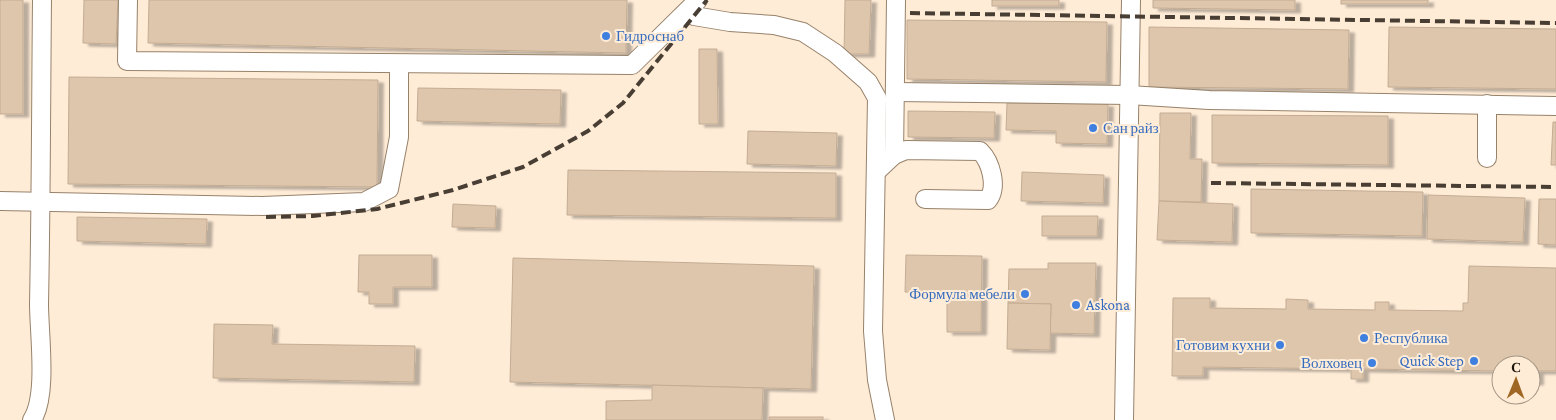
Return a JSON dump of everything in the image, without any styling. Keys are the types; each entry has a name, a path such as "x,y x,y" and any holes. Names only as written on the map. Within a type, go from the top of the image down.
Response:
{"lane":[{"path":"32,420 37,412 41,390 42,0"},
{"path":"128,0 127,61 399,64 632,65 694,4"},
{"path":"894,155 896,0"},
{"path":"1124,420 1131,0"},
{"path":"694,4 694,16 730,22 774,25 803,32 835,53 868,82 877,98 873,332 877,380 885,420"},
{"path":"0,201 262,206 364,202 389,189 399,136 399,64"},
{"path":"894,92 1129,94 1208,100 1556,106"},
{"path":"1487,104 1487,158"},
{"path":"877,171 894,155 906,150 980,152 988,159 993,189 988,200 924,199"}],"building":[{"path":"0,0 23,0 23,114 0,114"},
{"path":"84,0 118,0 116,44 83,43"},
{"path":"149,0 627,0 626,53 148,43"},
{"path":"845,0 871,0 869,54 844,54"},
{"path":"992,0 1059,0 1059,6 992,6"},
{"path":"1153,0 1295,0 1295,10 1153,8"},
{"path":"1341,0 1428,0 1428,4 1341,4"},
{"path":"907,20 1107,22 1106,82 907,79"},
{"path":"1149,27 1349,30 1348,89 1149,87"},
{"path":"1389,27 1556,29 1556,89 1388,87"},
{"path":"699,49 717,49 718,124 699,124"},
{"path":"69,77 378,80 377,187 68,184"},
{"path":"418,88 561,90 560,124 417,121"},
{"path":"1007,103 1108,104 1107,144 1056,143 1056,131 1006,130"},
{"path":"908,111 995,112 994,138 908,137"},
{"path":"1160,113 1191,113 1190,159 1202,159 1201,202 1159,201"},
{"path":"1212,115 1388,116 1388,165 1212,163"},
{"path":"1553,122 1556,122 1556,165 1551,165"},
{"path":"748,131 837,133 836,166 747,164"},
{"path":"568,170 836,173 836,218 567,215"},
{"path":"1022,172 1104,175 1103,203 1021,201"},
{"path":"1251,189 1423,192 1422,236 1251,233"},
{"path":"1428,195 1525,198 1523,242 1427,239"},
{"path":"1539,199 1556,199 1556,245 1538,244"},
{"path":"1159,201 1233,204 1232,242 1157,240"},
{"path":"453,204 496,206 495,228 452,227"},
{"path":"1042,216 1098,216 1097,236 1042,236"},
{"path":"77,217 207,219 206,244 77,241"},
{"path":"359,255 432,255 432,287 393,287 393,304 369,304 369,292 358,292"},
{"path":"906,255 982,256 981,332 947,332 947,293 905,292"},
{"path":"513,258 814,266 811,389 510,382"},
{"path":"1048,263 1096,263 1094,334 1050,333 1051,304 1008,303 1009,269 1048,269"},
{"name":"Республика","path":"1469,266 1556,268 1556,371 1541,371 1541,355 1491,355 1491,371 1363,369 1363,379 1351,379 1351,369 1203,367 1203,376 1172,376 1173,298 1210,298 1210,308 1286,309 1286,299 1308,300 1308,309 1375,310 1375,302 1389,302 1389,310 1463,311 1463,303 1468,303"},
{"path":"1008,303 1051,304 1050,350 1007,349"},
{"path":"214,324 273,325 272,344 415,346 414,382 213,378"},
{"path":"652,385 763,388 762,420 606,420 606,401 652,400"},
{"path":"769,417 823,417 823,420 769,420"}],"railway":[{"path":"266,217 313,216 377,209 453,190 523,167 588,131 623,103 707,0"},
{"path":"910,13 1556,23"},
{"path":"1211,183 1556,187"}],"place":[{"name":"Гидроснаб","path":"606,36"},
{"name":"Сан райз","path":"1093,128"},
{"name":"Формула мебели","path":"1025,294"},
{"name":"Askona","path":"1076,305"},
{"name":"Республика","path":"1364,338"},
{"name":"Готовим кухни","path":"1280,345"},
{"name":"Quick Step","path":"1474,361"},
{"name":"Волховец","path":"1372,363"}]}
